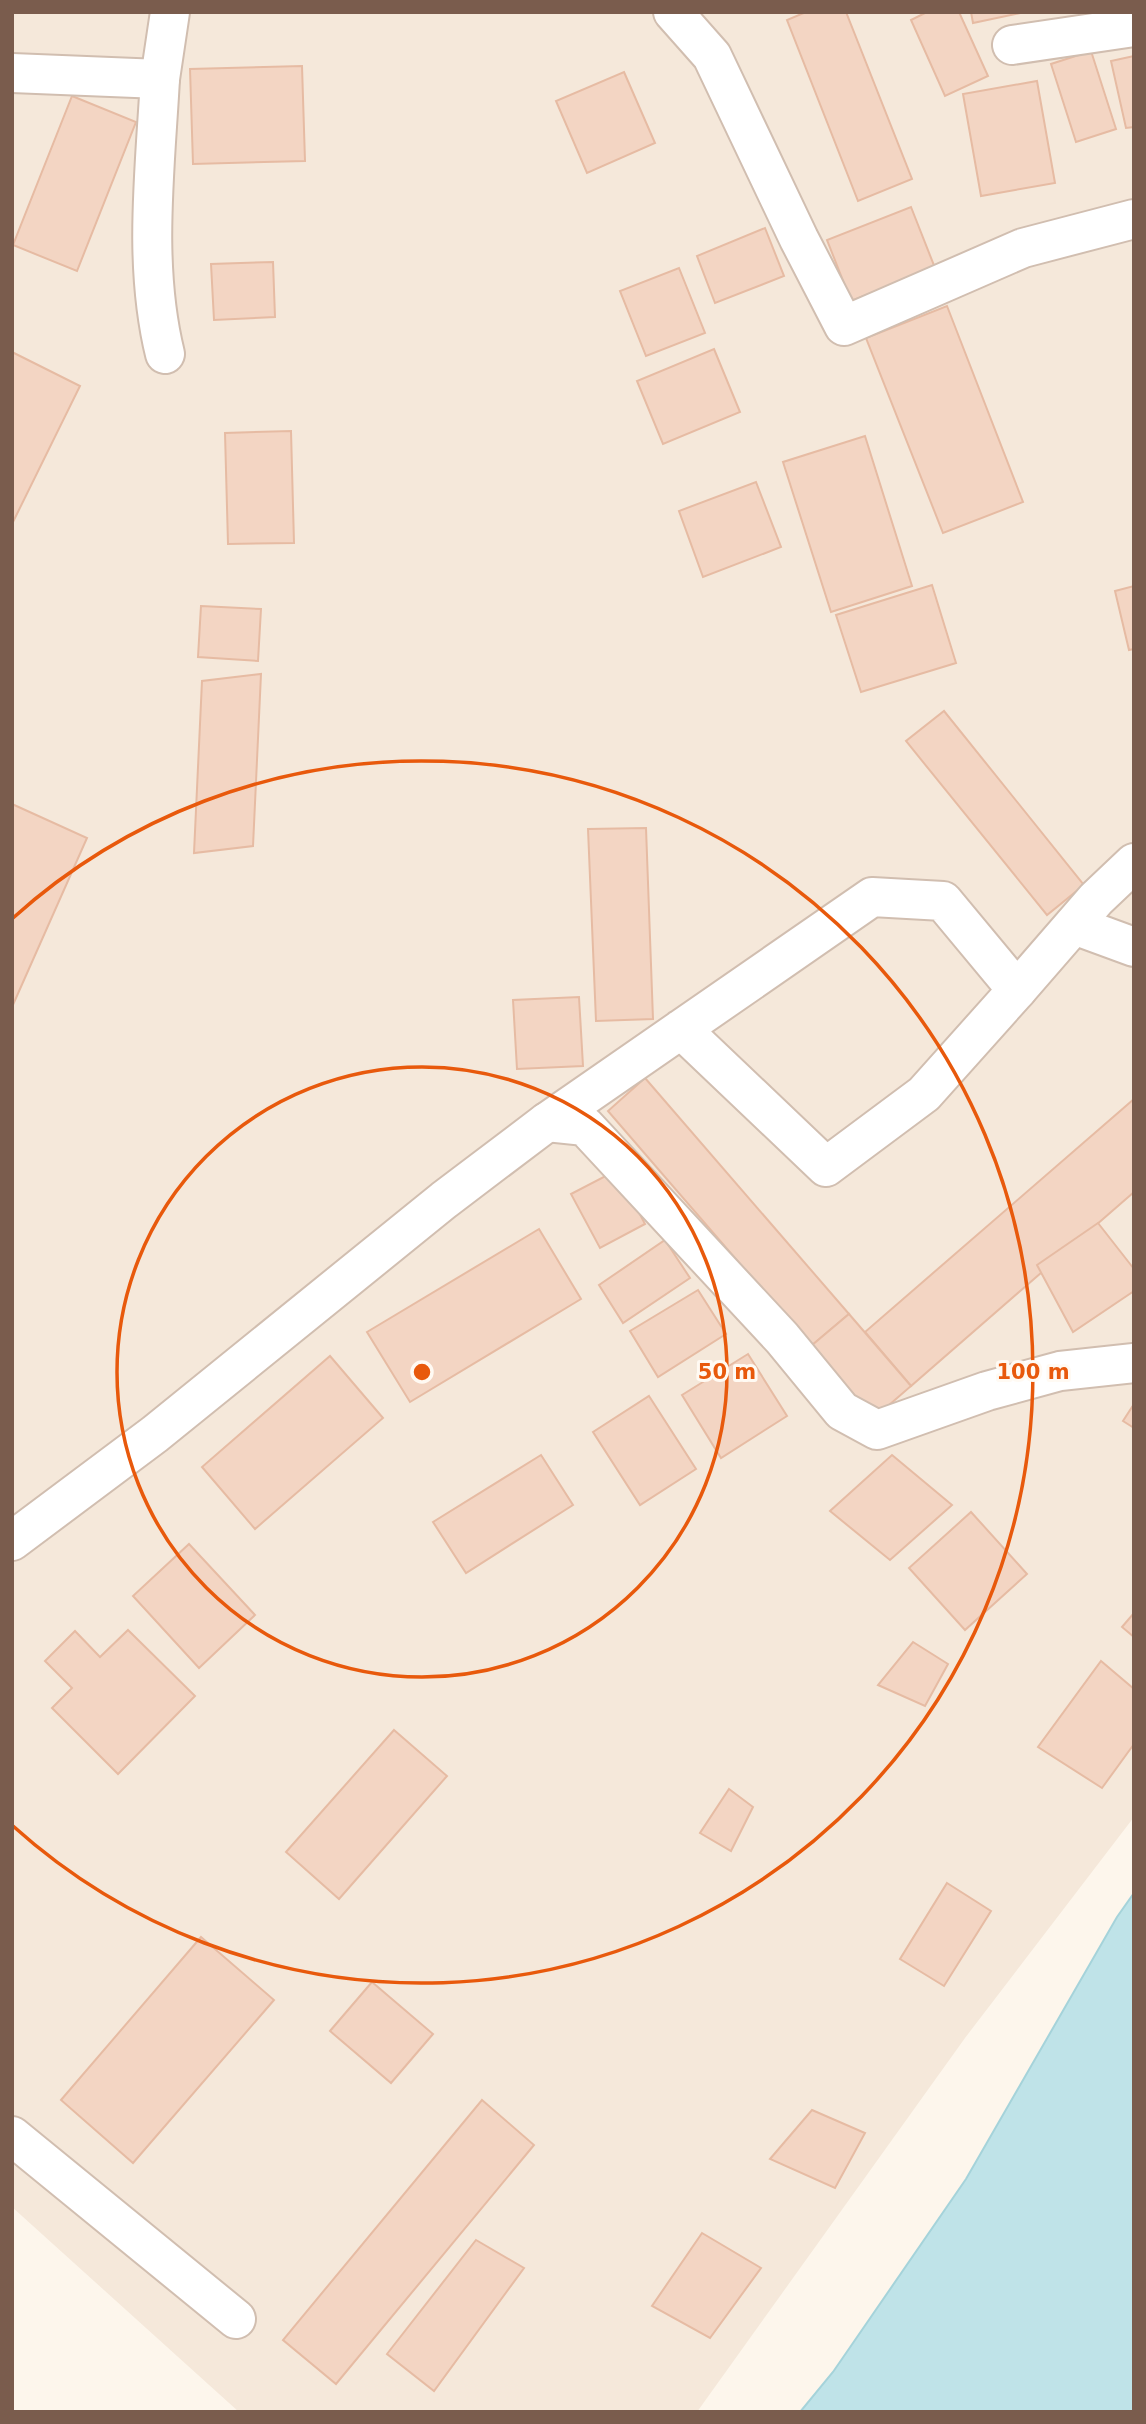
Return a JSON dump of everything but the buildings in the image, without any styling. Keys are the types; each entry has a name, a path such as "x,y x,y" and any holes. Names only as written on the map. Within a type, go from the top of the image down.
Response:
{"street":[{"path":"165,354 157,320 152,211 160,79 170,12"},
{"path":"673,12 712,56 844,326 1023,248 1134,219"},
{"path":"1012,45 1134,27"},
{"path":"12,73 160,79"},
{"path":"681,1029 827,1167 925,1094 1096,899 1134,863"},
{"path":"12,1541 155,1434 444,1200 547,1122 872,897 943,901 1017,990"},
{"path":"1074,925 1134,947"},
{"path":"547,1122 585,1126 782,1338 842,1411 877,1430 987,1391 1060,1371 1134,1363"},
{"path":"12,2136 236,2319"}],"shaded area":[{"path":"12,12 1134,12 1134,1817 965,2038 697,2412 239,2412 12,2207"}],"water":[{"path":"1134,1893 1134,2412 800,2412 833,2372 966,2179 1117,1917"}]}
